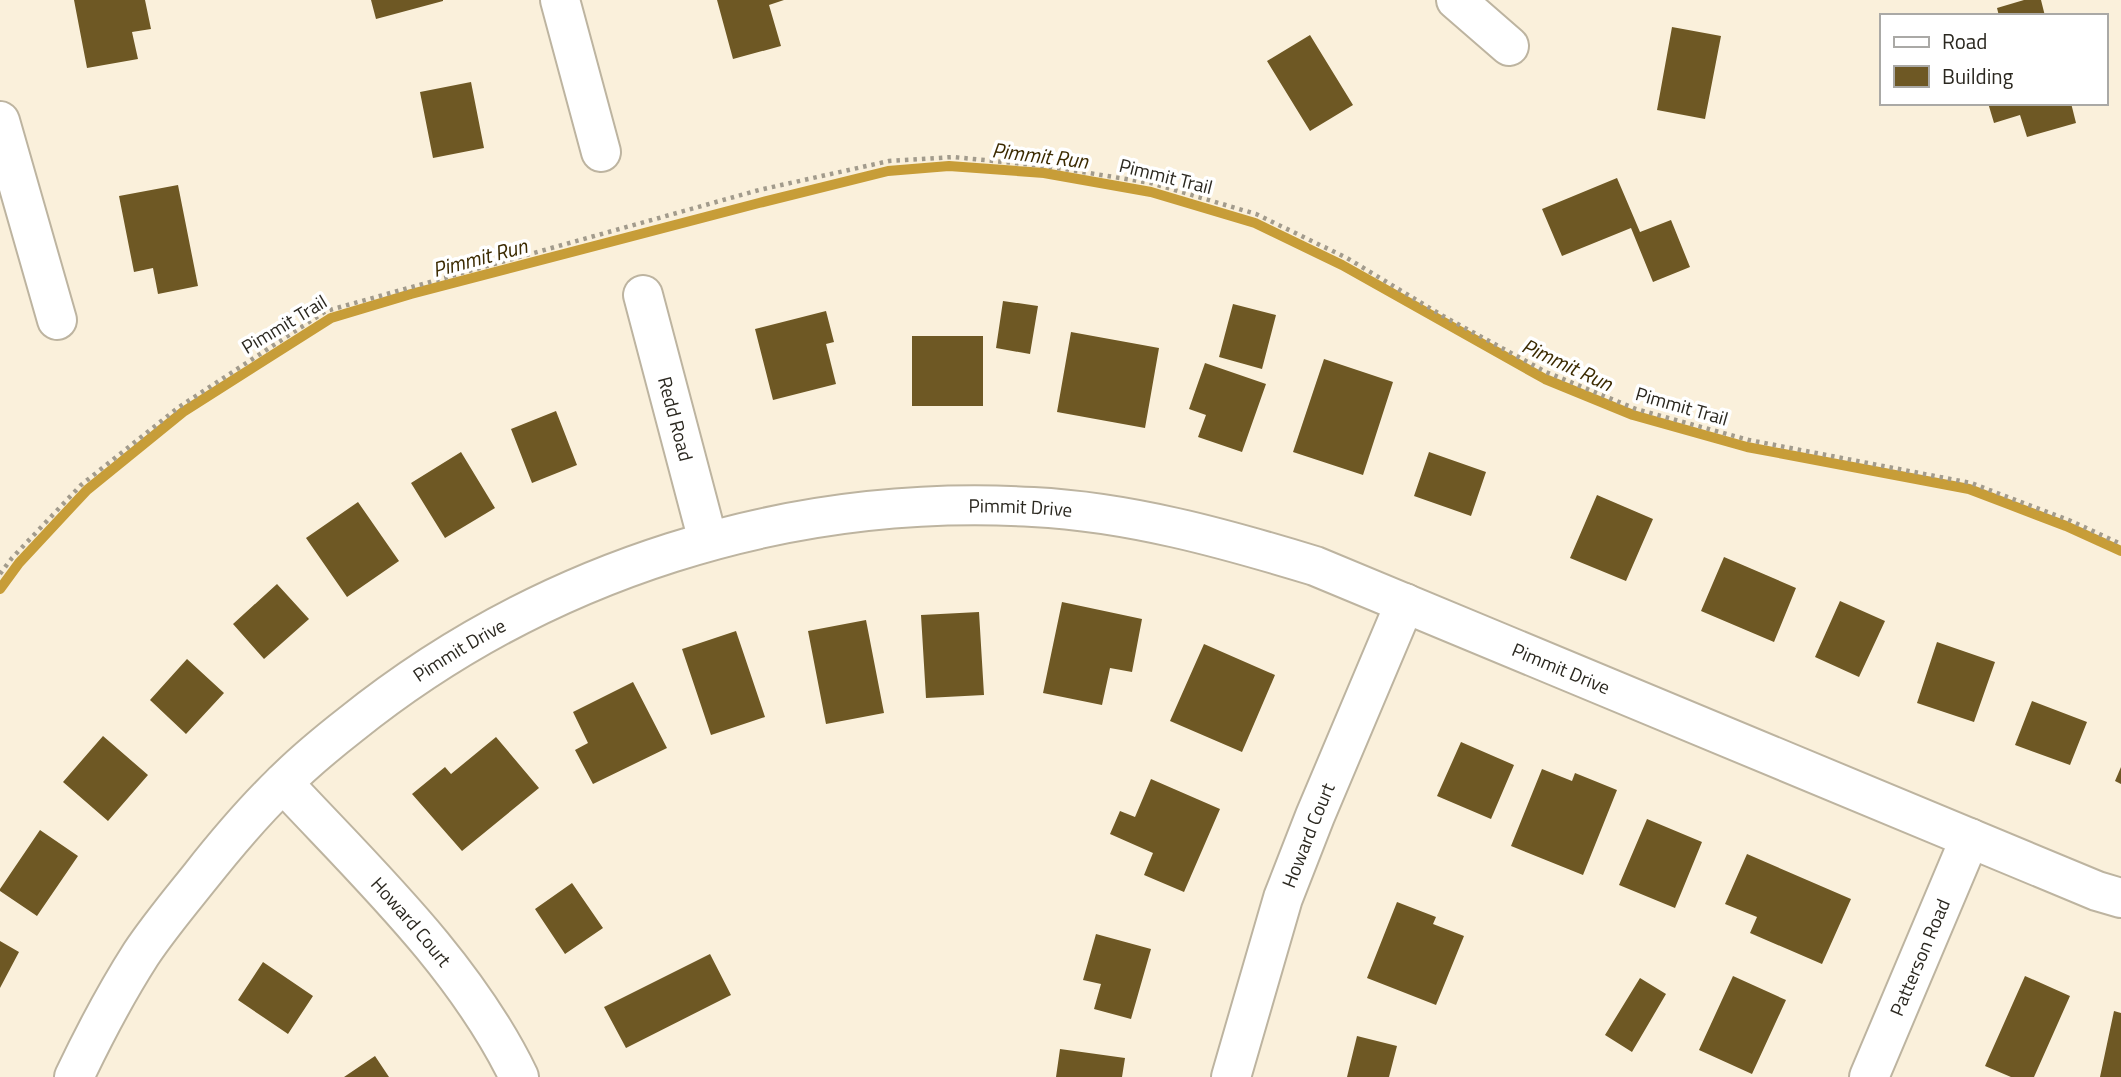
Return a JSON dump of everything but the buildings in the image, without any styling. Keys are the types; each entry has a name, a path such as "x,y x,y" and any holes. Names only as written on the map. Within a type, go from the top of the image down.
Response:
{"street":[{"path":"560,0 601,152"},
{"path":"1456,0 1509,46"},
{"path":"0,121 57,320"},
{"name":"Redd Road","path":"643,295 708,541"},
{"name":"Pimmit Drive","path":"74,1077 147,945 229,840 283,782 384,698 449,654 526,610 607,574 708,541 782,524 881,509 973,505 1036,507 1123,517 1222,538 1315,566 2097,891 2121,898"},
{"name":"Howard Court","path":"1231,1077 1283,898 1405,603"},
{"name":"Howard Court","path":"283,782 442,956 488,1023 519,1077"},
{"name":"Patterson Road","path":"1869,1077 1970,838"}],"path":[{"name":"Pimmit Trail","path":"0,574 81,485 179,407 326,311 759,190 889,161 953,157 1045,166 1151,183 1256,214 1348,258 1443,316 1546,372 1636,409 1749,440 1971,483 2071,521 2121,544"}],"waterway":[{"name":"Pimmit Run","path":"0,589 19,563 87,490 183,412 331,318 411,294 888,171 949,166 1044,173 1151,192 1255,223 1342,265 1545,379 1633,415 1747,447 1969,489 2066,526 2121,551"}]}
